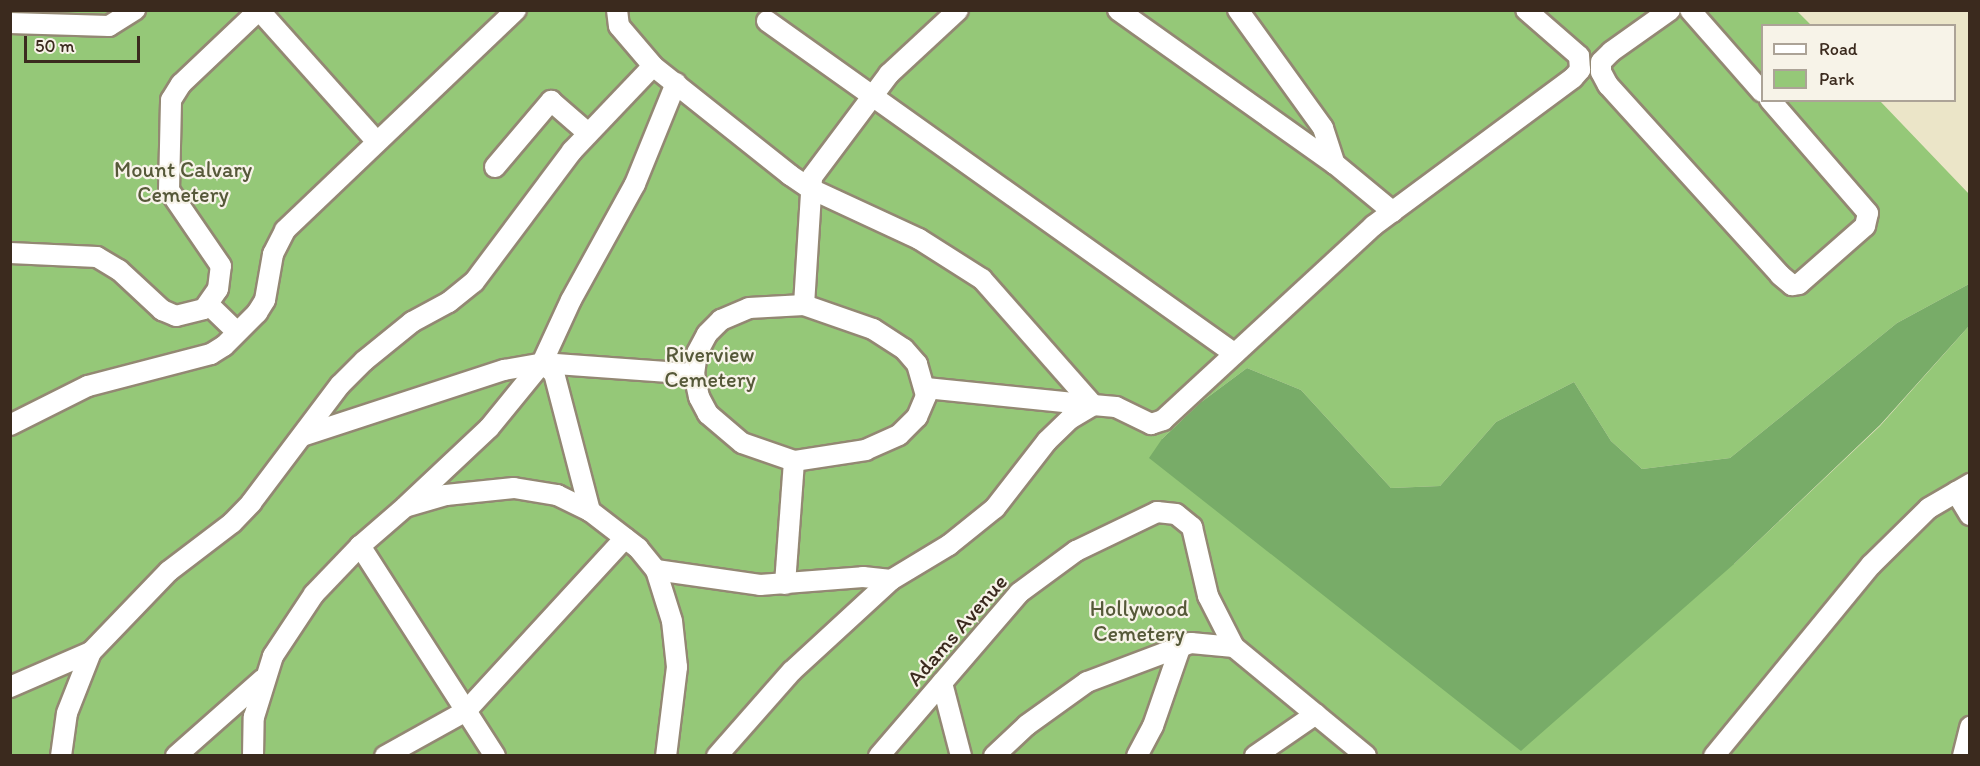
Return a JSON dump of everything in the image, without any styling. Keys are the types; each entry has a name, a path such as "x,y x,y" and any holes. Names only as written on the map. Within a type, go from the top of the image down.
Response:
{"lane":[{"path":"10,22 109,26 135,10"},
{"path":"10,254 97,257 119,270 147,300 176,316 191,314 208,304 218,289 221,266 169,190 171,100 181,84 259,10 376,141"},
{"path":"10,425 88,386 211,354 257,313 265,300 273,254 285,230 516,10"},
{"path":"617,10 619,26 653,66 809,188 886,221 963,266 999,296 1093,405"},
{"path":"804,305 809,188 812,177 871,96 905,57 958,10"},
{"path":"1118,10 1335,164 1393,212"},
{"path":"1238,10 1323,128 1335,164"},
{"path":"1526,10 1591,62 1608,85 1780,275 1792,285 1799,284 1865,226 1868,213 1772,102"},
{"path":"926,388 1116,407 1151,424 1163,420 1393,212 1573,78 1591,62 1670,10"},
{"path":"1690,10 1761,91"},
{"path":"767,21 1235,354"},
{"path":"61,756 67,713 92,652 169,571 232,523 340,386 372,354 474,282 588,133 653,66"},
{"path":"253,756 254,717 263,679 277,648 314,594 360,546 489,428 543,363 571,300 635,184 676,84"},
{"path":"495,167 551,101 588,133"},
{"path":"208,304 236,331"},
{"path":"804,305 833,312 888,337 917,364 926,388 917,417 891,440 866,450 794,461 762,453 726,433 703,406 694,374 702,342 721,320 755,307 804,305"},
{"path":"543,363 554,373 590,511"},
{"path":"302,436 492,373 543,363 694,374"},
{"path":"717,756 792,671 891,580 975,526 1015,486 1047,441 1070,419 1093,405"},
{"path":"785,584 794,461"},
{"path":"405,507 446,495 514,488 557,495 590,511 625,538 656,570 672,621 677,667 666,756"},
{"path":"1714,756 1871,565 1929,508 1963,488 1970,515"},
{"name":"Adams Avenue","path":"879,756 1002,609 1044,572 1110,533 1164,511 1180,516 1192,527 1208,596 1234,647"},
{"path":"385,756 466,711 625,538"},
{"path":"360,546 495,756"},
{"path":"656,570 725,583 785,584 863,577 891,580"},
{"path":"1137,756 1153,726 1181,645"},
{"path":"994,756 1078,688 1181,645 1234,647 1366,756"},
{"path":"10,687 92,652"},
{"path":"176,756 263,679"},
{"path":"942,683 961,756"},
{"path":"1255,756 1316,714"},
{"path":"1963,756 1970,727"}],"green space":[{"name":"Riverview Cemetery","path":"10,11 1797,11 1810,24 1761,24 1761,102 1881,102 1969,194 1969,284 1897,323 1730,458 1642,469 1611,441 1574,382 1496,422 1440,486 1391,488 1301,390 1247,368 1200,403 1162,439 1734,564 1880,426 1969,326 1969,755 11,755"},
{"path":"1969,284 1969,326 1880,425 1734,564 1521,751 1149,458 1162,439 1200,403 1247,368 1301,390 1391,488 1440,486 1496,422 1574,382 1611,441 1642,469 1730,458 1897,323"}],"park label":[{"name":"Mount Calvary Cemetery","path":"183,182"},
{"name":"Hollywood Cemetery","path":"1139,620"}]}
